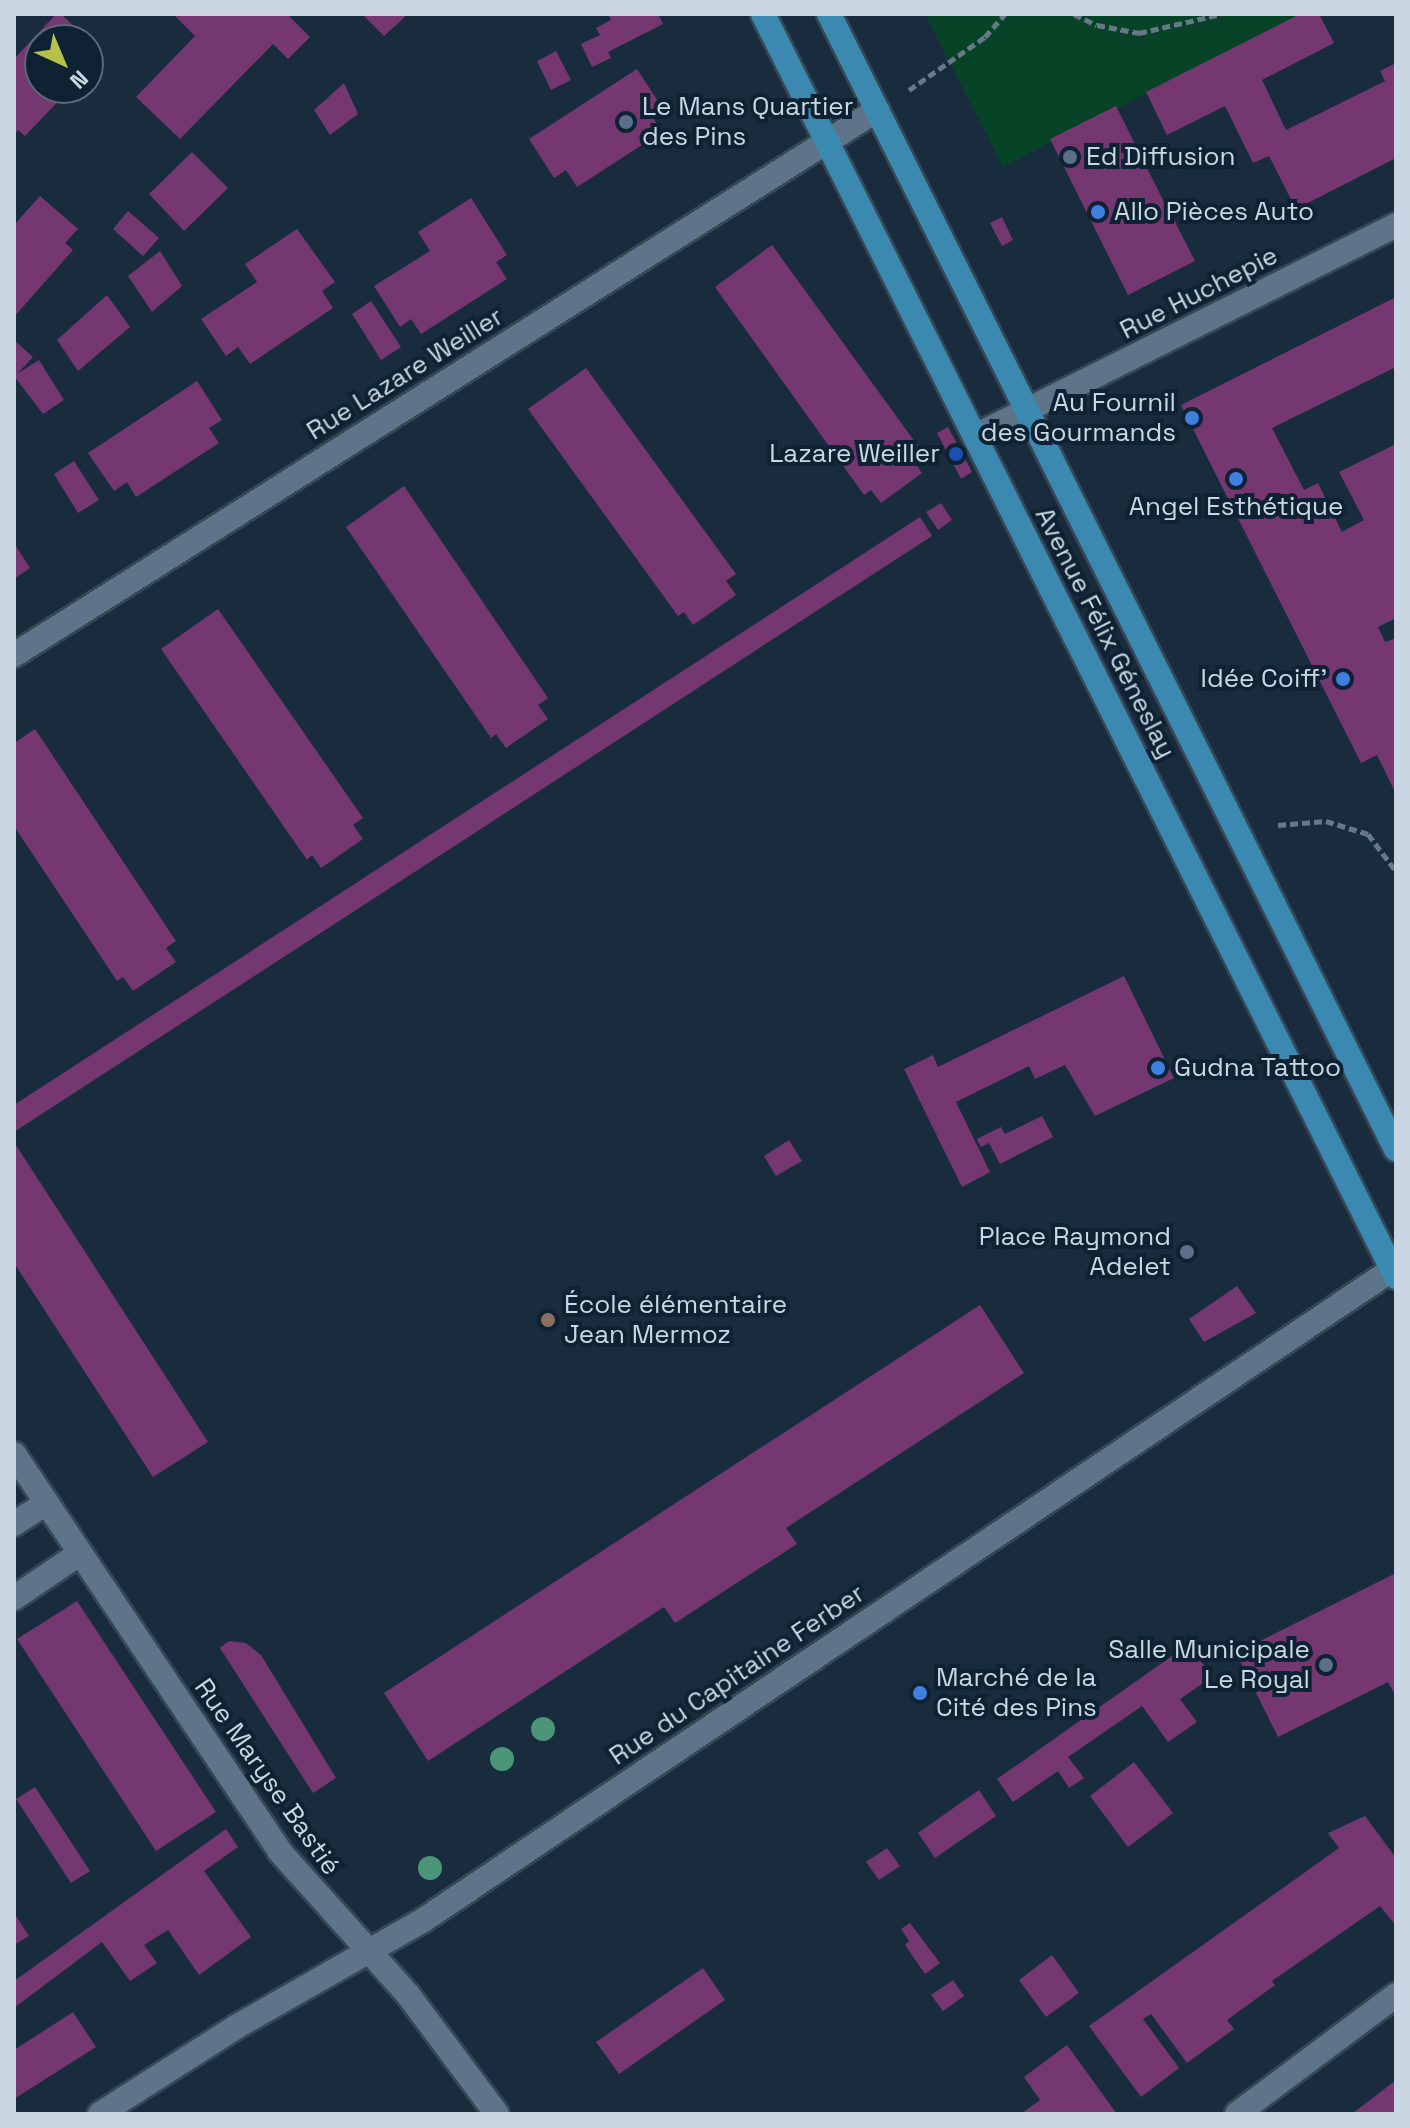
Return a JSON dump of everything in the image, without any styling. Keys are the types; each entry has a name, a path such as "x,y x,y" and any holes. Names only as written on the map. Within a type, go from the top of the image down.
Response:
{"main road":[{"name":"Avenue Félix Géneslay","path":"763,14 1395,1271"},
{"name":"Avenue Félix Géneslay","path":"829,14 1396,1149"}],"street":[{"name":"Rue Lazare Weiller","path":"14,655 877,110"},
{"name":"Rue Huchepie","path":"975,436 1396,225"},
{"name":"Rue du Capitaine Ferber","path":"100,2114 236,2027 370,1952 1395,1271"},
{"name":"Rue Maryse Bastié","path":"14,1454 280,1852 370,1952 497,2114"},
{"path":"14,1524 46,1503"},
{"path":"14,1598 79,1554"},
{"path":"1237,2114 1396,1995"}],"path":[{"path":"877,110 985,37 1005,14"},
{"path":"1074,14 1097,25 1139,33 1221,14"},
{"path":"1236,828 1326,821 1368,834 1396,871"}],"green space":[{"path":"925,14 1300,14 1003,167"}],"building":[{"path":"56,14 61,14 71,24 47,24"},
{"path":"173,14 287,14 310,37 288,59 273,44 180,139 136,97 195,36"},
{"path":"362,14 404,14 405,17 384,36"},
{"path":"608,14 658,14 663,24 608,52 611,58 592,67 581,44 600,35 596,28 611,20"},
{"path":"1300,14 1319,14 1334,43 1262,80 1286,130 1385,81 1380,71 1396,63 1396,158 1296,209 1269,156 1253,163 1225,106 1167,135 1146,92"},
{"path":"24,48 24,104 56,104 25,136 18,130 14,134 14,59"},
{"path":"556,51 571,80 551,90 537,61"},
{"path":"637,69 661,106 650,113 662,132 577,187 566,170 554,178 529,139"},
{"path":"344,83 358,114 330,135 314,110"},
{"path":"1116,106 1166,206 1178,200 1184,211 1172,216 1195,261 1128,295 1050,139"},
{"path":"192,152 228,188 184,231 149,194"},
{"path":"40,196 78,229 65,243 73,250 14,317 14,225"},
{"path":"471,198 507,255 496,262 507,279 421,334 411,319 400,327 374,286 430,251 418,232"},
{"path":"128,211 159,238 143,256 113,229"},
{"path":"1002,217 1013,240 1002,246 990,223"},
{"path":"297,229 335,282 322,291 333,308 250,364 238,347 226,356 201,319 257,282 245,264"},
{"path":"772,245 923,453 913,460 922,473 881,503 871,490 864,495 715,287"},
{"path":"160,251 182,286 152,312 128,276"},
{"path":"107,295 130,327 78,371 57,340"},
{"path":"1396,297 1396,367 1272,428 1304,490 1318,483 1342,532 1364,520 1339,472 1396,444 1396,618 1378,627 1385,642 1394,639 1396,643 1396,794 1377,755 1361,763 1181,405"},
{"path":"371,301 401,347 381,360 352,314"},
{"path":"14,340 33,357 17,374 39,360 64,400 43,414 14,376"},
{"path":"586,368 736,574 726,581 736,595 693,625 684,612 678,616 528,409"},
{"path":"197,381 222,420 209,428 219,443 136,497 127,482 114,491 88,453"},
{"path":"948,427 972,472 961,479 937,433"},
{"path":"74,461 99,500 78,513 54,474"},
{"path":"404,486 548,698 538,705 548,719 506,748 496,734 491,738 346,527"},
{"path":"941,503 952,520 938,530 926,512"},
{"path":"920,517 932,536 14,1132 14,1105"},
{"path":"14,543 30,568 14,579"},
{"path":"218,609 363,818 353,825 363,839 321,868 312,855 307,860 161,649"},
{"path":"35,729 176,941 166,948 176,962 133,991 123,977 117,981 14,826 14,743"},
{"path":"1124,976 1174,1078 1095,1116 1065,1065 1035,1079 1029,1066 956,1102 990,1172 962,1187 904,1069 933,1055 938,1067"},
{"path":"1042,1116 1053,1137 1000,1164 989,1143 981,1147 977,1139 1001,1127 1005,1134"},
{"path":"789,1140 802,1161 776,1176 764,1156"},
{"path":"14,1142 208,1442 153,1477 14,1263"},
{"path":"1237,1286 1256,1313 1204,1342 1189,1319"},
{"path":"980,1305 1024,1373 786,1528 797,1544 675,1623 664,1607 428,1761 384,1693"},
{"path":"1396,1573 1396,1697 1388,1682 1278,1737 1236,1653"},
{"path":"77,1601 216,1812 156,1851 17,1639"},
{"path":"229,1641 246,1643 261,1655 336,1778 313,1793 220,1648"},
{"path":"1189,1644 1212,1677 1180,1699 1197,1722 1168,1742 1142,1706 1068,1757 1084,1778 1069,1788 1058,1771 1013,1802 997,1779"},
{"path":"1134,1762 1173,1813 1128,1847 1090,1796"},
{"path":"35,1787 90,1871 71,1883 16,1799"},
{"path":"979,1790 996,1816 935,1858 918,1833"},
{"path":"1365,1816 1396,1858 1396,1926 1380,1906 1272,1981 1275,1985 1227,2020 1234,2029 1187,2063 1151,2014 1143,2019 1179,2068 1141,2097 1089,2026 1339,1848 1328,1833"},
{"path":"226,1829 238,1847 204,1871 251,1937 199,1975 168,1930 144,1945 157,1963 130,1981 102,1942 14,2008 14,1981"},
{"path":"887,1848 900,1866 879,1880 866,1862"},
{"path":"14,1913 29,1936 14,1945"},
{"path":"910,1923 940,1963 925,1974 905,1945 909,1941 901,1929"},
{"path":"1052,1955 1079,1993 1046,2017 1019,1980"},
{"path":"703,1968 725,2000 619,2074 596,2042"},
{"path":"953,1980 964,1996 943,2011 931,1995"},
{"path":"73,2012 96,2047 14,2099 14,2050"},
{"path":"1067,2045 1117,2114 1021,2114 1040,2100 1024,2077"},
{"path":"1396,2080 1396,2114 1351,2114 1365,2104"}],"place":[{"name":"Le Mans Quartier des Pins","path":"626,122"},
{"name":"Ed Diffusion","path":"1070,157"},
{"name":"Allo Pièces Auto","path":"1098,212"},
{"name":"Au Fournil des Gourmands","path":"1192,418"},
{"name":"Lazare Weiller","path":"956,454"},
{"name":"Angel Esthétique","path":"1236,479"},
{"name":"Idée Coiff'","path":"1343,679"},
{"name":"Gudna Tattoo","path":"1158,1068"},
{"name":"Place Raymond Adelet","path":"1187,1252"},
{"name":"École élémentaire Jean Mermoz","path":"548,1320"},
{"name":"Salle Municipale Le Royal","path":"1326,1665"},
{"name":"Marché de la Cité des Pins","path":"920,1693"}]}
